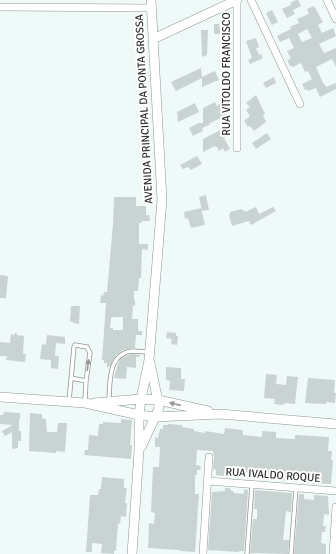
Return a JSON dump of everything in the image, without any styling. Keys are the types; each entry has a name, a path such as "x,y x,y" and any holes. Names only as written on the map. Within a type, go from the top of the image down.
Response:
{"main road":[{"path":"153,39 237,0"},
{"name":"AVENIDA PRINCIPAL DA PONTA GROSSA","path":"132,554 139,451 139,415 149,356 162,200 151,4"},
{"name":"AVENIDA PRINCIPAL DA PONTA GROSSA","path":"139,451 158,411 158,400 149,356"},
{"path":"0,397 85,403 141,399 158,400 220,414"},
{"path":"85,403 155,417 220,414 336,424"}],"street":[{"path":"48,0 48,8"},
{"name":"RUA VITOLDO FRANCISCO","path":"237,0 237,148"},
{"path":"251,0 300,104"},
{"path":"328,0 336,19"},
{"path":"0,7 48,8 151,4"},
{"path":"203,554 209,457"},
{"name":"RUA IVALDO ROQUE","path":"208,481 336,491"},
{"path":"333,554 336,507"}],"lane":[{"path":"69,402 74,347 75,345 78,345 87,347 90,353 85,403"},
{"path":"108,401 112,368 115,360 123,353 133,351 149,356"},
{"path":"71,378 86,381"},
{"path":"247,554 252,485"},
{"path":"291,554 296,488"}],"building":[{"path":"298,0 301,6 293,10 295,14 287,18 282,9 291,5 290,3"},
{"path":"314,6 323,22 318,25 322,33 333,28 336,36 319,44 324,53 336,48 336,67 332,59 316,67 326,87 336,83 336,89 320,97 316,88 308,91 307,89 305,90 302,84 312,79 308,71 305,72 301,63 293,67 290,66 287,60 291,59 287,51 294,48 289,38 280,42 277,36 299,23 297,19 309,14 307,9","holes":["307,29 312,38 302,42 298,34"]},
{"path":"272,10 278,22 272,25 266,13"},
{"path":"214,24 219,24 221,34 214,34"},
{"path":"201,30 208,30 207,55 202,57"},
{"path":"256,38 259,47 256,48 259,55 261,54 263,58 250,64 248,60 252,58 246,41"},
{"path":"201,68 202,78 176,91 171,82"},
{"path":"215,71 219,80 202,87 202,77"},
{"path":"274,77 276,83 266,88 263,83"},
{"path":"256,95 265,114 263,115 266,122 254,131 250,126 248,127 244,121 250,116 246,110 250,107 246,103"},
{"path":"215,102 217,106 220,104 227,115 208,124 211,124 202,128 203,131 193,136 189,128 199,123 203,123 203,108"},
{"path":"195,103 199,112 178,122 177,112"},
{"path":"226,127 229,135 224,138 230,149 225,152 223,148 219,151 215,146 203,152 203,139"},
{"path":"267,133 271,139 256,149 252,143"},
{"path":"197,156 202,164 191,170 188,167 183,169 180,165"},
{"path":"206,195 209,210 202,211 199,197"},
{"path":"114,197 136,197 136,206 146,206 146,215 149,215 150,221 142,221 142,223 139,223 139,244 148,244 148,250 142,249 141,278 139,278 138,291 134,291 135,306 133,305 132,319 138,319 138,331 142,331 142,335 136,335 135,348 123,350 116,355 109,367 107,367 107,363 104,363 104,360 102,360 106,303 100,303 101,295 103,296 104,292 107,292","holes":["112,317 123,317 123,330 113,330 113,328 110,328"]},
{"path":"256,207 259,214 273,207 276,211 251,225 249,221 232,226 229,215 230,212 242,209 243,211 245,210 245,212"},
{"path":"201,208 205,225 191,228 188,218 185,219 184,212"},
{"path":"0,275 8,276 6,298 0,298"},
{"path":"71,306 80,306 79,324 70,321"},
{"path":"16,332 17,335 24,336 23,354 26,354 25,362 6,360 7,356 0,356 0,342 10,343 11,334 14,335"},
{"path":"167,332 176,333 176,336 178,336 177,345 171,344 172,339 166,338"},
{"path":"47,335 65,337 65,344 56,343 55,356 59,356 58,369 51,368 51,360 40,359 42,344 46,345"},
{"path":"133,354 140,355 140,357 136,357 136,368 127,367 126,379 114,378 121,359"},
{"path":"166,367 181,368 181,379 185,379 184,391 169,390 170,381 166,380"},
{"path":"266,374 277,375 276,384 286,385 287,376 298,377 295,404 274,404 275,399 264,398"},
{"path":"308,378 335,380 335,403 305,403"},
{"path":"4,412 20,413 19,431 21,431 21,441 18,441 18,448 12,449 12,432 5,436 2,431 13,425 0,424 0,415 3,415"},
{"path":"30,413 42,414 42,418 46,419 47,432 57,432 58,423 67,423 65,452 56,451 56,453 29,451"},
{"path":"121,419 132,420 130,445 132,445 131,459 84,455 85,450 88,450 89,435 98,436 99,424 103,424 103,422 121,423"},
{"path":"163,425 182,425 182,427 205,433 205,431 224,434 225,428 243,430 243,435 262,437 262,431 276,432 276,438 295,439 295,435 329,437 328,451 332,451 331,460 333,460 331,484 307,483 308,477 297,476 295,477 295,480 287,481 260,478 260,473 234,471 234,477 216,475 216,470 213,469 213,451 197,450 196,465 201,466 200,470 197,470 197,475 195,475 195,494 199,494 195,552 148,548 149,523 154,524 155,513 151,512 153,467 159,467 160,447 155,447 155,437 158,438 160,429 163,429"},
{"path":"102,477 124,479 124,488 127,488 125,503 127,503 126,517 121,516 120,524 118,523 116,551 114,551 114,554 101,553 102,544 92,543 92,552 86,552 90,495 98,495 99,489 101,489"},
{"path":"225,488 230,488 230,490 234,493 244,494 244,489 248,490 244,551 208,550 212,492 225,491"},
{"path":"255,490 292,493 291,512 286,511 283,540 289,540 288,554 250,553 253,519 257,519 257,509 254,509"},
{"path":"299,494 304,494 304,499 314,500 314,495 328,496 329,515 324,514 323,526 326,526 325,532 322,532 321,543 326,544 326,554 294,554"}]}
